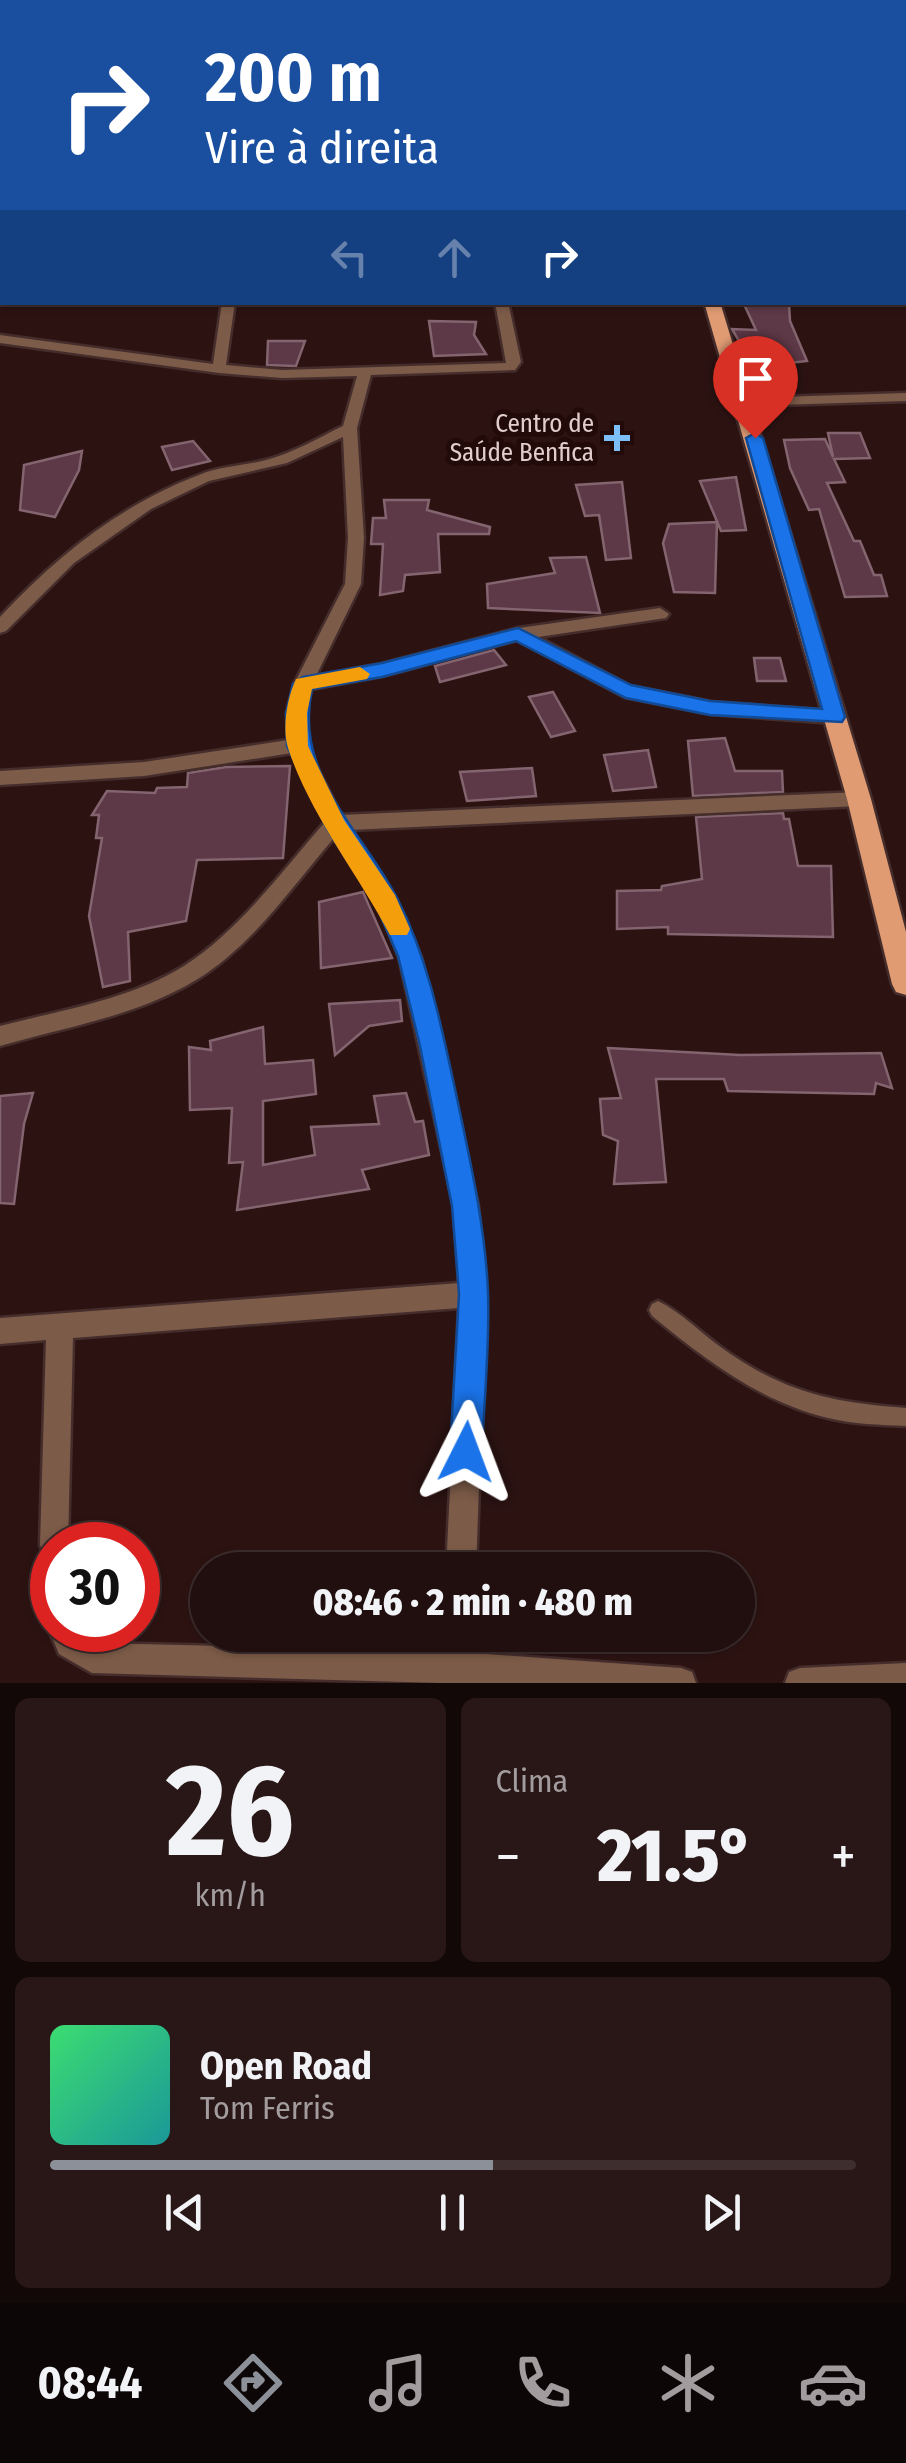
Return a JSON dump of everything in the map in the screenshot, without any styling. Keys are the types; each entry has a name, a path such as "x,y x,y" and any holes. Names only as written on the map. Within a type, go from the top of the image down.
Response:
{"main road":[{"path":"713,305 745,402 859,799 906,984"}],"street":[{"path":"219,369 229,305"},
{"path":"0,339 282,374 510,367 514,362 502,305"},
{"path":"365,372 350,428 356,538 353,584 303,684 296,713 298,746 335,823 387,902 410,956 466,1206 473,1294 462,1552"},
{"path":"745,402 906,397"},
{"path":"0,627 35,588 92,536 152,500 208,476 273,463 350,428"},
{"path":"303,684 394,667 518,634 660,614"},
{"path":"518,634 626,690 710,708 835,717"},
{"path":"0,778 144,769 298,746"},
{"path":"0,1036 138,997 190,973 219,950 335,823 859,799"},
{"path":"0,1331 473,1294"},
{"path":"55,1522 60,1328"},
{"path":"83,1652 92,1658 681,1683"},
{"path":"800,1683 906,1678"}],"lane":[{"path":"658,1310 725,1364 790,1400 848,1416 906,1417"}],"building":[{"path":"744,305 789,305 790,321 807,361 754,367 732,329 756,330"},
{"path":"429,321 476,322 474,335 486,354 434,356"},
{"path":"268,341 305,341 296,366 267,365"},
{"path":"828,433 860,433 870,458 834,459 845,482 827,483 854,541 860,541 874,575 881,575 887,596 845,597 819,509 809,510 790,468 784,440 825,439 833,457"},
{"path":"193,441 210,461 172,470 162,447"},
{"path":"82,451 79,470 55,517 20,510 24,465"},
{"path":"736,477 746,530 721,531 700,481"},
{"path":"622,482 631,558 606,560 599,515 585,516 576,485"},
{"path":"384,500 429,500 427,510 490,527 489,534 438,534 440,572 405,575 403,591 380,595 383,544 371,544 373,518 386,518"},
{"path":"717,522 715,593 674,592 663,543 669,524"},
{"path":"586,557 600,613 488,608 487,584 555,573 550,558"},
{"path":"494,650 506,665 440,682 435,666"},
{"path":"754,658 780,658 786,681 757,681"},
{"path":"553,692 575,731 551,737 529,697"},
{"path":"725,738 735,771 782,771 783,792 693,796 688,741"},
{"path":"648,750 656,787 613,791 604,755"},
{"path":"290,766 283,858 197,860 186,921 128,932 130,981 103,987 89,916 102,838 96,838 99,815 92,815 107,791 155,793 157,788 187,787 188,773 226,767"},
{"path":"532,768 536,796 467,801 460,772"},
{"path":"783,813 784,819 789,819 798,866 831,866 833,937 668,934 668,927 617,929 617,891 661,890 662,886 702,879 696,817"},
{"path":"363,892 392,958 321,968 319,902"},
{"path":"400,1000 402,1021 369,1026 335,1055 329,1004"},
{"path":"263,1027 265,1064 313,1060 316,1094 263,1101 263,1165 315,1155 311,1127 379,1124 374,1096 406,1093 415,1122 423,1121 429,1155 362,1170 369,1189 237,1210 243,1162 229,1163 232,1108 190,1110 189,1047 211,1050 210,1041"},
{"path":"608,1048 740,1055 881,1053 892,1088 876,1083 874,1094 728,1091 724,1079 656,1079 666,1182 614,1184 618,1141 603,1135 600,1099 621,1098"},
{"path":"33,1093 24,1124 14,1204 0,1203 0,1096"}],"slow traffic":[{"path":"360,674 303,684 296,713 298,746 335,823 387,902 398,929"}],"place":[{"name":"Centro de Saúde Benfica","path":"617,438"}],"route":[{"path":"466,1452 473,1294 466,1206 410,956 387,902 335,823 298,746 296,713 303,684 382,670 518,634 626,690 710,708 835,717 755,438"}]}
